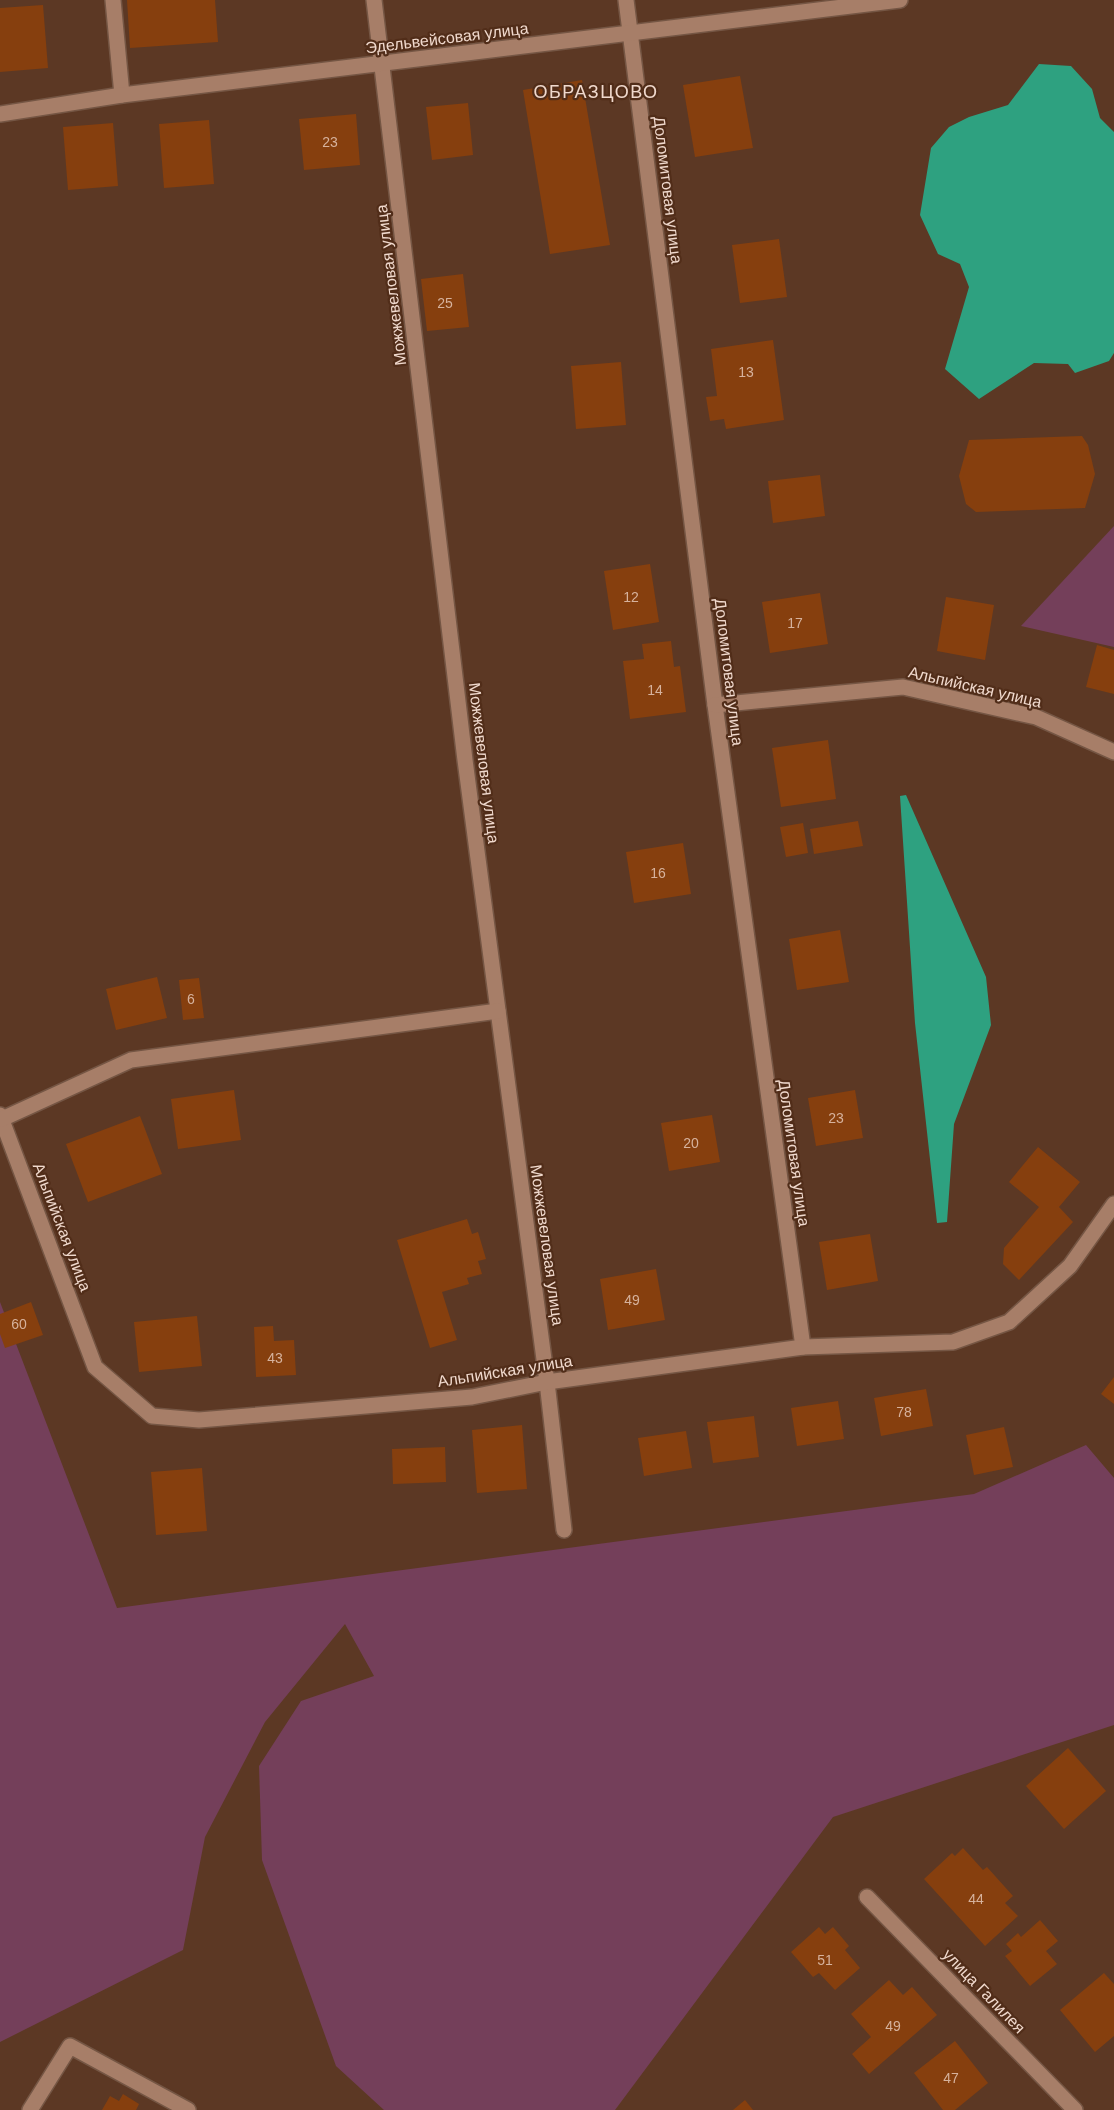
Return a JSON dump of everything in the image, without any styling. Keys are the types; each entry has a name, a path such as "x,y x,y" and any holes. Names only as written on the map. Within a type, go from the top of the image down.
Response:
{"street":[{"path":"113,0 122,95"},
{"name":"Можжевеловая улица","path":"374,0 465,760 548,1382 564,1530"},
{"name":"Доломитовая улица","path":"626,0 715,705 803,1347"},
{"name":"Эдельвейсовая улица","path":"0,114 122,95 900,0"},
{"name":"Альпийская улица","path":"715,705 903,687 1036,717 1114,752"},
{"path":"1,1117 131,1060 498,1011"},
{"name":"Альпийская улица","path":"1,1117 95,1367 152,1416 199,1420 472,1397 548,1382 803,1347 953,1342 1009,1322 1070,1266 1114,1204"},
{"name":"улица Галилея","path":"867,1897 1076,2110"},
{"path":"30,2110 70,2046 188,2110"}],"shaded area":[{"path":"1039,64 1071,66 1092,89 1100,118 1114,132 1114,353 1109,361 1075,373 1068,364 1034,363 979,399 945,369 969,287 960,264 938,254 920,215 931,148 949,127 969,117 1008,105"},
{"path":"1114,526 1114,647 1021,626"},
{"path":"906,795 986,977 991,1025 954,1124 947,1222 937,1223 915,1023 900,796"},
{"path":"0,1302 117,1608 974,1494 1086,1445 1114,1478 1114,1725 833,1817 615,2110 384,2110 336,2066 262,1860 259,1766 301,1701 374,1676 345,1624 265,1722 205,1837 183,1950 0,2042"}],"building":[{"path":"127,0 215,0 218,42 130,48"},
{"path":"43,5 48,68 0,72 0,8"},
{"path":"740,76 753,148 695,157 683,85"},
{"path":"582,80 610,245 550,254 523,90"},
{"path":"468,103 473,155 432,160 426,107"},
{"path":"356,114 360,165 304,170 299,119"},
{"path":"209,120 214,184 164,188 159,124"},
{"path":"113,123 118,186 68,190 63,127"},
{"path":"779,239 787,297 740,303 732,245"},
{"path":"463,274 469,327 427,331 421,279"},
{"path":"773,340 784,420 726,429 724,419 710,421 706,397 717,396 711,349"},
{"path":"621,362 626,425 576,429 571,366"},
{"path":"1082,436 1088,445 1095,474 1085,508 976,512 966,504 959,476 969,440"},
{"path":"820,475 825,516 773,523 768,481"},
{"path":"650,564 659,622 613,630 604,571"},
{"path":"820,593 828,644 770,653 762,602"},
{"path":"946,597 994,605 985,660 937,651"},
{"path":"671,641 674,667 680,666 686,712 630,719 623,661 644,659 642,644"},
{"path":"1097,645 1114,650 1114,694 1086,687"},
{"path":"828,740 836,799 781,807 772,748"},
{"path":"858,821 863,846 814,854 810,829"},
{"path":"803,823 808,853 786,857 780,827"},
{"path":"683,843 691,894 634,903 626,852"},
{"path":"840,930 849,982 797,990 789,939"},
{"path":"157,977 167,1018 116,1030 106,989"},
{"path":"199,978 204,1018 183,1020 179,980"},
{"path":"234,1090 241,1140 178,1149 171,1099"},
{"path":"855,1090 863,1138 816,1146 808,1098"},
{"path":"712,1115 720,1162 669,1171 661,1123"},
{"path":"140,1116 162,1174 88,1202 66,1144"},
{"path":"1038,1147 1080,1182 1059,1207 1073,1222 1019,1280 1003,1264 1004,1248 1039,1207 1009,1182"},
{"path":"467,1219 472,1234 478,1232 486,1259 478,1261 482,1274 467,1278 469,1284 442,1292 457,1340 430,1348 397,1240"},
{"path":"870,1234 878,1281 827,1290 819,1242"},
{"path":"656,1269 665,1320 608,1330 600,1279"},
{"path":"31,1302 43,1335 5,1348 0,1334 0,1314"},
{"path":"197,1316 202,1366 139,1372 134,1322"},
{"path":"273,1326 274,1341 294,1340 296,1375 256,1377 254,1327"},
{"path":"1114,1377 1114,1404 1101,1394"},
{"path":"926,1389 933,1426 881,1436 874,1398"},
{"path":"838,1401 844,1439 797,1446 791,1408"},
{"path":"754,1416 759,1457 713,1463 707,1422"},
{"path":"522,1425 527,1489 477,1493 472,1430"},
{"path":"1004,1427 1013,1467 974,1475 966,1435"},
{"path":"686,1431 692,1468 644,1476 638,1438"},
{"path":"445,1447 446,1482 393,1484 392,1449"},
{"path":"202,1468 207,1531 156,1535 151,1472"},
{"path":"1068,1748 1106,1791 1064,1829 1026,1786"},
{"path":"963,1848 983,1870 987,1867 1013,1896 1005,1903 1018,1916 985,1946 924,1879 952,1853 955,1856"},
{"path":"1040,1920 1058,1941 1046,1951 1057,1964 1030,1986 1005,1956 1012,1951 1006,1944 1018,1933 1021,1937"},
{"path":"819,1927 825,1934 833,1927 849,1946 845,1950 860,1968 835,1990 819,1973 813,1977 791,1952"},
{"path":"1104,1973 1114,1984 1114,2036 1095,2052 1060,2010"},
{"path":"889,1980 903,1995 912,1987 937,2015 869,2074 852,2054 871,2037 851,2014"},
{"path":"955,2041 988,2083 955,2110 943,2110 914,2073"},
{"path":"123,2094 139,2104 136,2110 102,2110 110,2096 119,2101"},
{"path":"745,2100 753,2110 733,2110"}],"district":[{"name":"ОБРАЗЦОВО","path":"596,92"}]}
